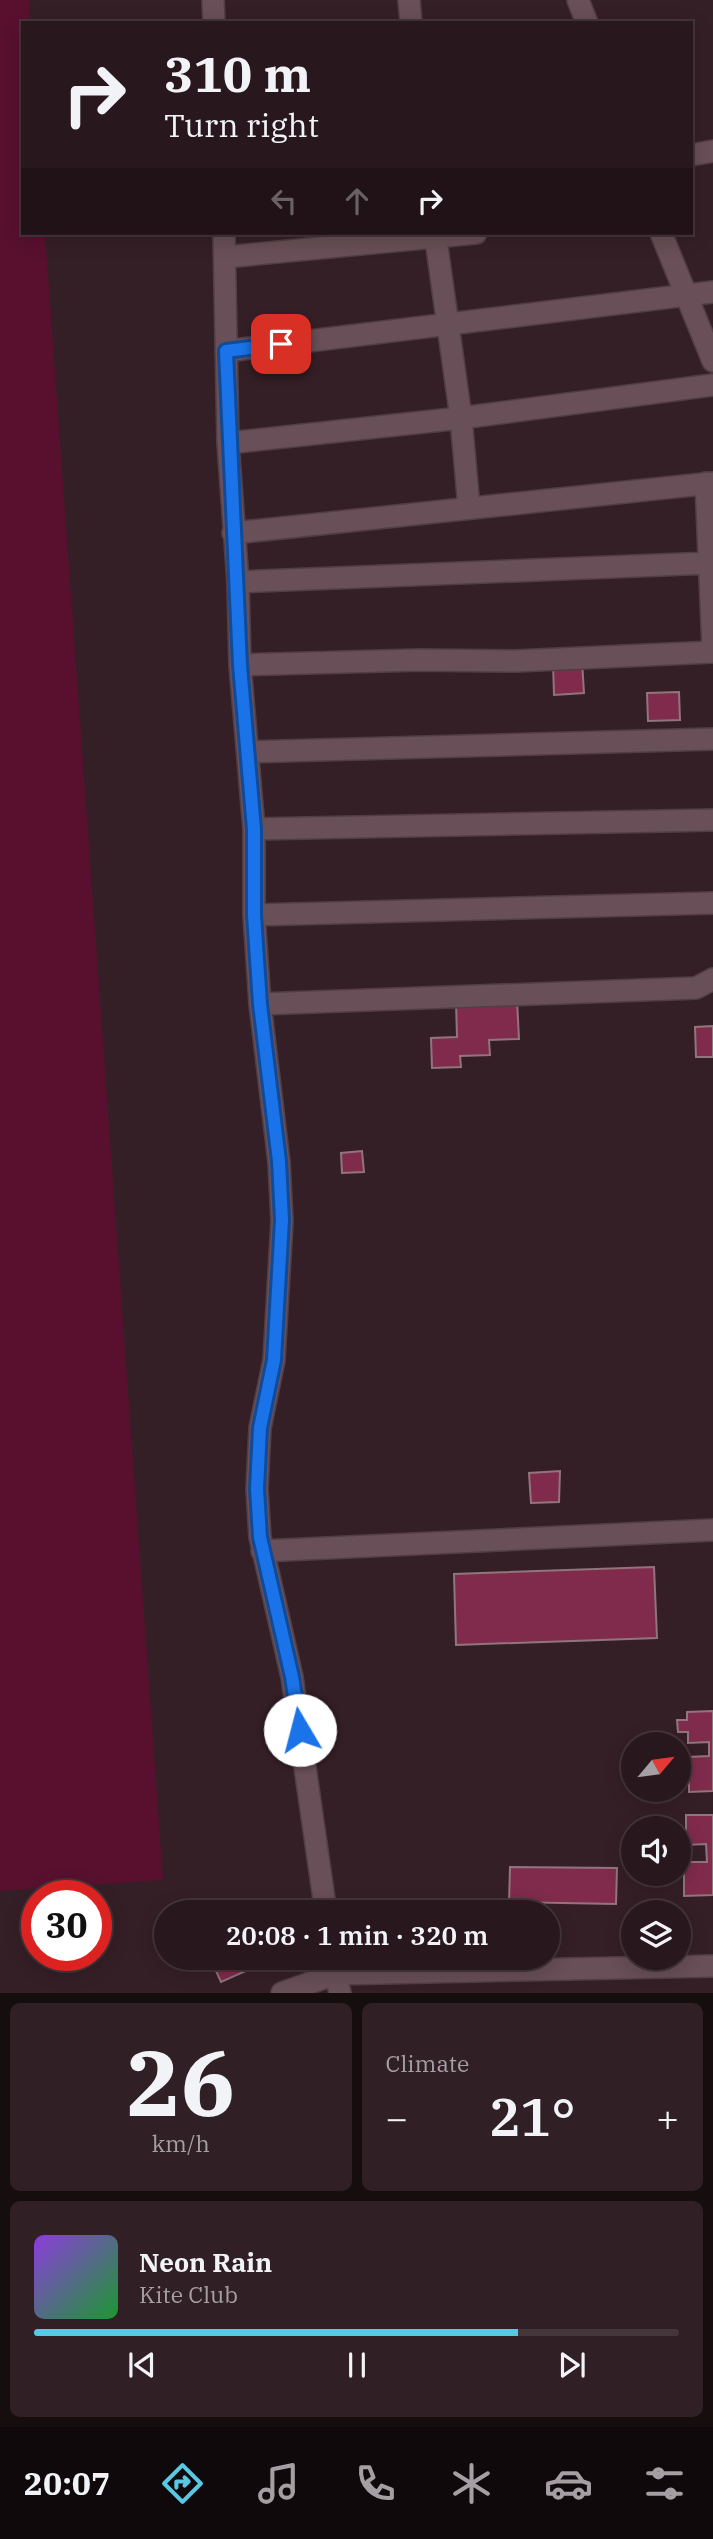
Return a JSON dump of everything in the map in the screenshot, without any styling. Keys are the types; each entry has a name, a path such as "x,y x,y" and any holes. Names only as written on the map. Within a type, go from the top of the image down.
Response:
{"street":[{"path":"213,0 214,21"},
{"path":"409,0 411,21"},
{"path":"579,0 586,21"},
{"path":"693,155 713,150"},
{"path":"224,235 228,443 238,582 240,665 254,829 254,915 260,1004 279,1161 282,1220 274,1360 260,1428 257,1489 262,1551 292,1677 324,1900"},
{"path":"226,257 436,235 461,418 469,508"},
{"path":"662,235 713,361"},
{"path":"226,351 713,292"},
{"path":"228,443 461,418 713,385"},
{"path":"233,533 710,483 713,650 516,661 419,660 240,665"},
{"path":"238,582 710,563"},
{"path":"248,751 713,739"},
{"path":"254,829 713,820"},
{"path":"254,915 713,903"},
{"path":"260,1004 696,988 713,979"},
{"path":"262,1551 713,1530"},
{"path":"282,1993 335,1975 713,1966"}],"shaded area":[{"path":"0,0 29,0 30,21 21,21 21,235 45,235 163,1880 112,1883 112,1880 21,1880 21,1890 0,1891"}],"building":[{"path":"582,661 584,693 554,695 553,663"},
{"path":"679,692 680,720 648,721 647,693"},
{"path":"517,1000 519,1039 489,1040 490,1055 460,1056 461,1067 432,1068 431,1038 457,1037 456,1002"},
{"path":"713,1026 713,1057 696,1057 695,1027"},
{"path":"362,1151 364,1172 342,1173 341,1153"},
{"path":"560,1471 559,1502 531,1503 529,1473"},
{"path":"654,1567 657,1638 456,1645 454,1574"},
{"path":"713,1711 713,1791 691,1792 691,1757 709,1756 709,1742 691,1743 691,1732 678,1732 677,1720 687,1720 687,1712"},
{"path":"713,1815 713,1895 684,1896 684,1886 691,1886 691,1862 707,1862 706,1844 691,1845 691,1816 686,1816"},
{"path":"510,1867 617,1868 616,1904 509,1900"},
{"path":"216,1970 248,1970 221,1982"}],"route":[{"path":"281,344 226,351 240,665 254,829 254,915 260,1004 279,1161 282,1220 274,1360 260,1428 257,1489 260,1537 268,1582 292,1677 300,1730"}]}
